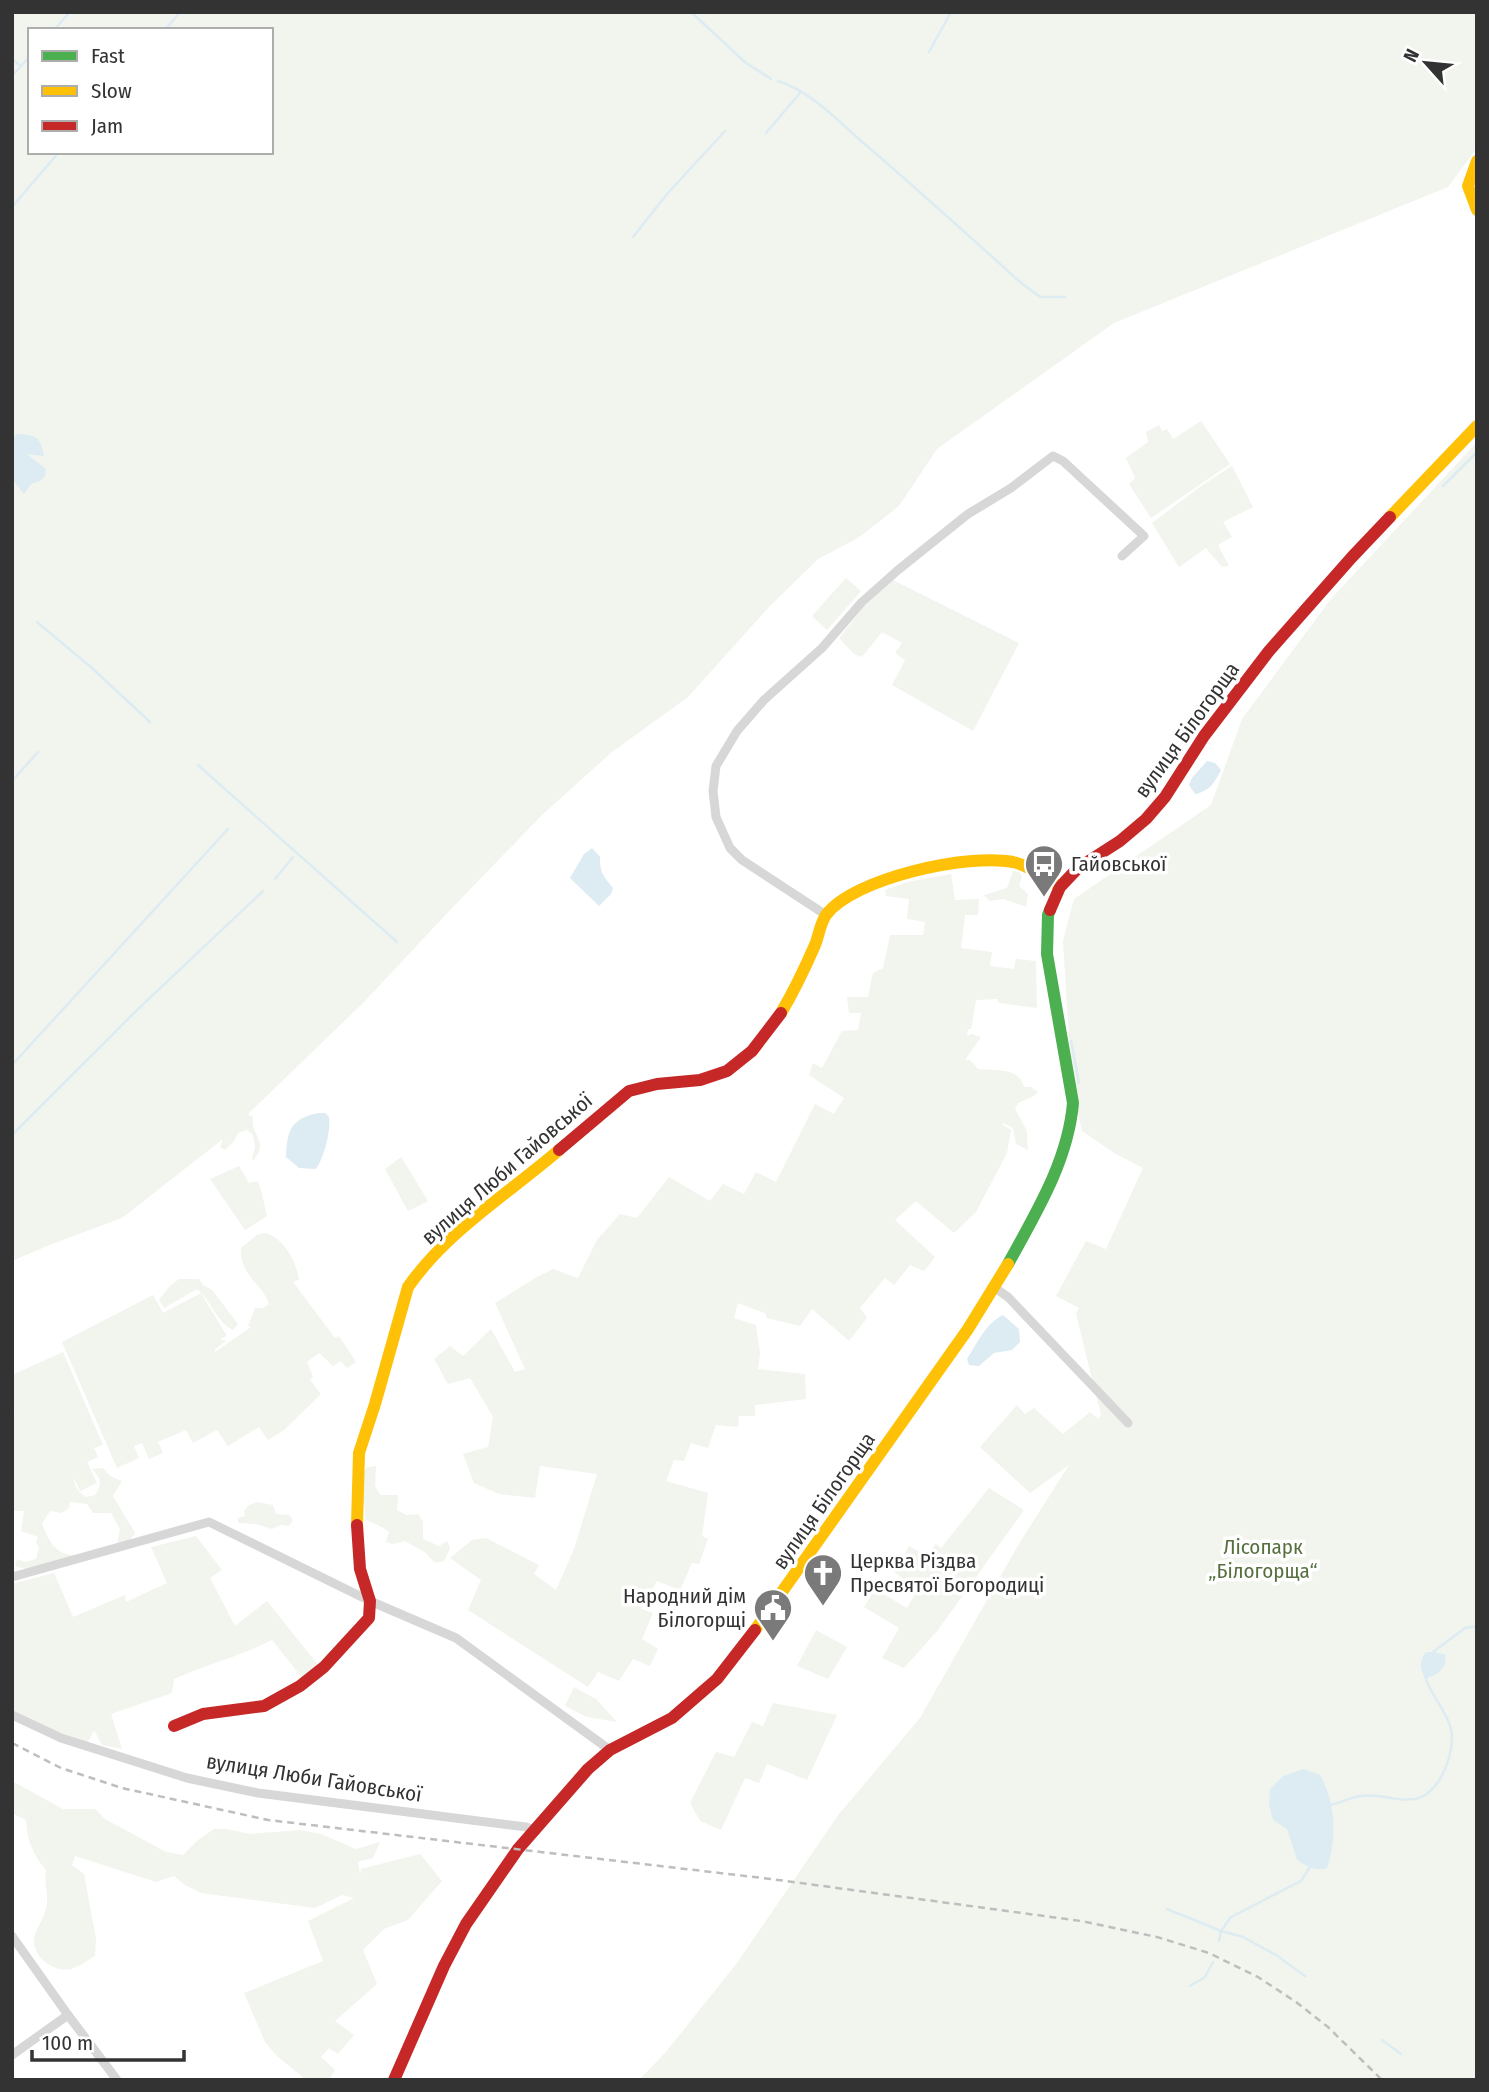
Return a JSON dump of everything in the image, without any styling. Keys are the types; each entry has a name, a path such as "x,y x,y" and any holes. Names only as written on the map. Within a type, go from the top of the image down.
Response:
{"street":[{"path":"1472,201 1469,176 1477,161"},
{"name":"вулиця Білогорща","path":"394,2080 444,1966 466,1924 518,1849 588,1769 610,1751 672,1718 717,1679 764,1618 995,1288 1056,1171 1071,1125 1073,1103 1047,954 1048,915 1060,887 1078,867 1120,841 1146,819 1165,797 1204,736 1269,651 1352,557 1477,426"},
{"path":"1060,887 1028,867 1011,862 978,860 883,879 849,897 826,915 742,860 730,848 716,817 713,790 716,766 737,732 765,700 822,648 862,601 968,514 1012,488 1053,456 1063,461 1144,536 1122,556"},
{"name":"вулиця Люби Гайовської","path":"370,1601 360,1569 357,1545 359,1453 408,1287 463,1227 629,1091 642,1086 703,1080 739,1063 763,1040 792,993 818,939 826,915"},
{"path":"995,1288 1008,1297 1128,1423"},
{"path":"12,1577 209,1522 370,1601 456,1638 610,1751"},
{"path":"174,1726 203,1714 264,1706 300,1686 324,1667 369,1618 370,1601"},
{"name":"вулиця Люби Гайовської","path":"12,1715 61,1738 211,1783 258,1793 536,1831"},
{"path":"12,1936 117,2080"},
{"path":"12,2055 68,2015"}],"green space":[{"path":"12,12 1477,12 1477,148 1448,187 1114,323 937,449 899,506 858,538 818,559 768,608 688,697 612,752 542,815 364,1002 248,1114 253,1117 260,1144 260,1149 252,1161 255,1147 253,1135 247,1130 238,1133 225,1150 220,1147 223,1139 122,1218 12,1261"},
{"path":"1201,421 1230,464 1151,518 1129,484 1135,478 1126,458 1148,442 1146,432 1159,425 1162,431 1167,429 1173,439"},
{"name":"Лісопарк „Білогорща“","path":"1477,442 1477,2080 639,2080 665,2053 737,1963 839,1814 920,1718 1020,1542 1069,1465 1030,1493 980,1447 1017,1405 1025,1414 1034,1408 1063,1434 1090,1412 1098,1419 1101,1415 1076,1314 1079,1308 1056,1296 1086,1241 1106,1249 1143,1168 1114,1153 1082,1131 1072,1087 1063,941 1074,899 1211,805 1242,719 1330,600"},
{"path":"1232,466 1253,507 1223,522 1232,537 1218,545 1229,566 1222,567 1206,548 1179,567 1152,523"},
{"path":"846,578 861,591 827,630 812,616"},
{"path":"893,580 1019,643 973,731 892,685 905,660 895,653 902,643 882,632 862,657 854,654 839,638 864,607"},
{"path":"1013,871 1022,876 1019,886 1028,894 1026,907 1003,899 990,901 984,895 1007,888"},
{"path":"951,874 955,900 979,899 978,915 965,915 961,948 992,952 990,966 1014,969 1016,959 1036,961 1037,1008 999,1003 997,999 976,1000 971,1029 968,1029 967,1036 972,1034 981,1037 965,1060 970,1060 978,1069 1012,1073 1024,1087 1031,1087 1038,1092 1018,1103 1015,1109 1027,1131 1028,1150 1016,1144 1013,1128 1003,1123 1011,1130 1007,1153 976,1212 954,1233 916,1201 895,1220 935,1257 924,1271 910,1265 894,1285 885,1278 860,1308 867,1318 849,1341 812,1309 800,1326 767,1318 765,1313 738,1303 734,1318 756,1325 760,1353 758,1369 805,1374 806,1399 755,1405 755,1416 739,1416 738,1427 716,1425 708,1448 691,1443 684,1461 674,1460 666,1481 708,1493 702,1536 708,1539 699,1564 692,1563 681,1588 657,1581 641,1609 653,1613 642,1639 658,1649 650,1666 633,1659 619,1681 598,1672 588,1687 468,1610 481,1580 450,1558 472,1540 486,1538 539,1565 534,1574 556,1590 574,1549 597,1474 540,1466 535,1498 499,1494 474,1483 463,1454 488,1447 493,1417 470,1378 448,1384 434,1359 450,1346 463,1356 491,1329 515,1372 525,1369 495,1303 553,1269 578,1278 597,1240 620,1214 637,1218 669,1177 710,1201 723,1184 744,1194 756,1172 776,1182 815,1104 834,1114 844,1098 809,1075 813,1063 822,1068 842,1031 858,1030 861,1013 849,1013 847,997 868,997 873,973 883,968 890,935 923,935 925,922 907,919 909,899 886,896 885,890 907,882"},
{"path":"401,1157 428,1201 408,1211 385,1169"},
{"path":"239,1166 249,1183 257,1181 260,1186 267,1216 245,1230 210,1179"},
{"path":"266,1233 278,1240 288,1252 299,1279 293,1282 335,1338 339,1336 356,1362 347,1368 341,1361 333,1366 319,1353 307,1362 313,1377 310,1380 321,1394 284,1430 268,1440 259,1427 228,1446 217,1430 193,1443 186,1430 158,1442 163,1453 149,1459 142,1443 134,1446 139,1458 117,1468 62,1342 153,1295 163,1313 201,1293 227,1336 220,1339 226,1341 215,1349 215,1352 251,1327 248,1326 255,1308 263,1308 269,1304 244,1266 241,1248 258,1234"},
{"path":"179,1279 199,1279 212,1290 238,1324 233,1330 227,1327 197,1289 164,1308 159,1300"},
{"path":"63,1352 103,1445 94,1448 98,1457 87,1462 97,1483 80,1491 73,1477 75,1484 79,1492 87,1497 95,1495 100,1482 92,1469 103,1468 110,1476 122,1481 113,1496 135,1533 129,1541 117,1545 120,1529 111,1513 93,1513 87,1504 70,1502 69,1508 62,1513 50,1511 42,1524 57,1549 73,1555 65,1562 33,1571 15,1566 17,1559 25,1562 36,1559 39,1548 36,1542 38,1537 21,1531 24,1511 12,1511 12,1412 15,1411 12,1406 12,1375"},
{"path":"376,1466 375,1486 380,1495 398,1495 397,1510 406,1515 418,1514 423,1522 423,1539 439,1546 447,1541 450,1548 444,1561 435,1563 426,1553 405,1541 393,1544 386,1542 389,1532 365,1519 365,1507 360,1497 362,1473 368,1467"},
{"path":"989,1488 1024,1510 938,1630 904,1668 882,1658 899,1628 864,1607 875,1589 907,1608 918,1589 894,1572 909,1546 927,1556 936,1544 941,1548"},
{"path":"257,1502 273,1505 276,1514 289,1515 293,1520 289,1526 281,1525 272,1529 256,1524 238,1523 238,1518 245,1516 244,1511 249,1505"},
{"path":"196,1536 222,1570 210,1578 235,1626 267,1601 318,1665 304,1680 272,1640 174,1679 172,1693 111,1714 122,1749 102,1745 94,1730 88,1742 71,1739 12,1713 12,1584 54,1573 73,1617 125,1595 126,1602 167,1583 151,1547"},
{"path":"816,1630 847,1647 828,1679 797,1666"},
{"path":"574,1687 596,1699 617,1722 587,1717 565,1706"},
{"path":"773,1703 837,1715 807,1780 767,1764 759,1783 745,1778 721,1830 700,1821 690,1803 716,1752 734,1757 752,1722 763,1726"},
{"path":"12,1781 63,1809 95,1809 105,1819 166,1852 183,1855 214,1829 249,1834 301,1830 321,1834 356,1849 380,1842 373,1858 358,1862 360,1875 361,1869 420,1854 442,1881 408,1920 384,1929 363,1950 377,1984 335,2021 354,2035 338,2054 329,2048 321,2057 335,2070 329,2080 306,2080 277,2056 265,2042 244,1993 323,1961 308,1921 354,1898 342,1895 315,1908 201,1893 174,1876 156,1882 75,1856 72,1865 84,1874 96,1939 95,1956 74,1968 58,1969 45,1962 34,1946 35,1935 47,1903 46,1870 32,1847 26,1820 12,1813"}],"shaded area":[{"path":"16,434 33,436 39,441 44,456 27,454 46,469 45,476 31,484 24,494 12,479 12,441"},
{"path":"1207,761 1215,763 1221,770 1211,786 1195,794 1189,785"},
{"path":"592,848 600,857 603,874 613,888 611,894 599,906 570,878 584,854"},
{"path":"325,1113 329,1117 324,1151 316,1169 299,1168 286,1157 289,1133 301,1119"},
{"path":"1003,1315 1019,1329 1020,1342 1012,1350 994,1353 979,1366 969,1365 967,1359 982,1334 991,1323"},
{"path":"1426,1652 1446,1655 1445,1665 1438,1673 1426,1679 1421,1666"},
{"path":"1304,1769 1320,1775 1332,1809 1332,1845 1327,1868 1323,1869 1311,1868 1297,1860 1287,1829 1273,1820 1269,1804 1270,1789 1283,1776"}],"waterway":[{"path":"56,28 70,12"},
{"path":"167,28 180,12"},
{"path":"691,12 746,63 771,79"},
{"path":"929,52 951,12"},
{"path":"12,76 28,58"},
{"path":"12,59 21,66"},
{"path":"778,81 801,91 822,106 1020,282 1040,297 1065,297"},
{"path":"766,133 800,93"},
{"path":"633,237 667,194 725,131"},
{"path":"12,207 57,154"},
{"path":"1443,486 1477,452"},
{"path":"37,622 150,722"},
{"path":"12,781 38,752"},
{"path":"198,765 397,942"},
{"path":"12,1065 228,829"},
{"path":"275,879 293,857"},
{"path":"12,1135 137,1010 263,891"},
{"path":"1071,1041 1079,1083"},
{"path":"1433,1652 1465,1628 1477,1626"},
{"path":"1330,1805 1367,1795 1415,1799 1424,1796 1439,1781 1451,1749 1451,1729 1425,1676"},
{"path":"1219,1941 1221,1931 1231,1917 1301,1881 1312,1864"},
{"path":"1167,1909 1243,1937 1276,1955 1305,1976"},
{"path":"1190,1986 1205,1977 1213,1962"},
{"path":"1382,2040 1401,2054"}],"railway":[{"path":"12,1743 61,1768 122,1788 268,1820 771,1879 1081,1921 1157,1937 1209,1953 1258,1977 1328,2027 1382,2080"}],"traffic: fast":[{"path":"1008,1264 1040,1206 1058,1166 1073,1103 1047,954 1050,910"}],"traffic: slow":[{"path":"1477,161 1468,186 1477,210"},
{"path":"1390,517 1477,426"},
{"path":"781,1013 815,945 826,915 840,902 860,890 913,871 969,861 993,860 1019,864 1060,887"},
{"path":"357,1525 359,1453 408,1287 459,1231 559,1150"},
{"path":"755,1630 968,1329 1008,1264"}],"traffic: jam":[{"path":"1050,910 1060,887 1078,868 1120,841 1146,819 1165,797 1204,736 1269,651 1390,517"},
{"path":"559,1150 629,1091 657,1084 700,1080 727,1071 752,1051 781,1013"},
{"path":"174,1726 203,1714 264,1706 300,1686 324,1667 369,1618 370,1601 360,1569 357,1525"},
{"path":"394,2080 444,1966 466,1924 518,1849 588,1769 610,1750 672,1718 717,1679 755,1630"}],"place":[{"name":"Гайовської","path":"1044,898"},
{"name":"Церква Різдва Пресвятої Богородиці","path":"823,1607"},
{"name":"Народний дім Білогорщі","path":"773,1642"}]}
